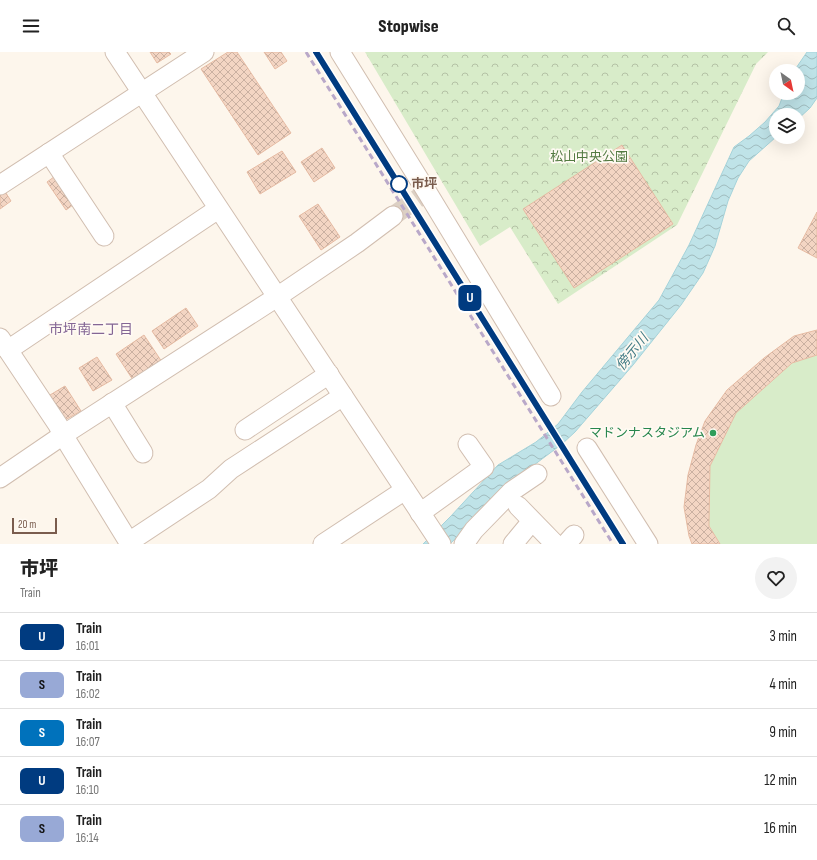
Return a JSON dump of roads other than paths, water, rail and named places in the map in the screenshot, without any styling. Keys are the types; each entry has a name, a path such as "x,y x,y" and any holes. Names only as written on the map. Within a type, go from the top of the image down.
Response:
{"street":[{"path":"115,52 441,544"},
{"path":"0,185 142,92 184,57 204,52"},
{"path":"340,52 424,194 551,396"},
{"path":"49,153 104,236"},
{"path":"218,209 4,344 58,425 126,542 209,489 231,469 343,396"},
{"path":"0,478 63,435 277,297 357,243 392,216"},
{"path":"245,430 329,374"},
{"path":"112,403 143,452"},
{"path":"425,520 484,467 468,444"},
{"path":"587,448 648,544"},
{"path":"464,544 474,530 512,491 536,474"},
{"path":"323,544 405,490"},
{"path":"518,506 555,544"},
{"path":"513,544 532,521"}],"water":[{"path":"807,52 817,52 817,98 805,113 805,108 777,108 781,100 805,100 805,64 799,64"},
{"name":"傍示川","path":"769,117 769,143 749,161 738,178 728,201 715,246 703,273 681,305 633,365 575,432 562,444 518,477 450,544 423,544 498,465 536,442 558,424 582,392 659,300 689,245 734,147"}],"tunnel":[{"path":"393,216 421,196"}],"railway":[{"path":"306,52 613,544"},
{"path":"316,52 623,544"}],"train":[{"name":"U","path":"316,52 623,544"}],"place":[{"name":"市坪","path":"399,184"},
{"name":"マドンナスタジアム","path":"713,433"}],"district":[{"name":"市坪南二丁目","path":"91,329"}],"park label":[{"name":"松山中央公園","path":"589,157"}]}
